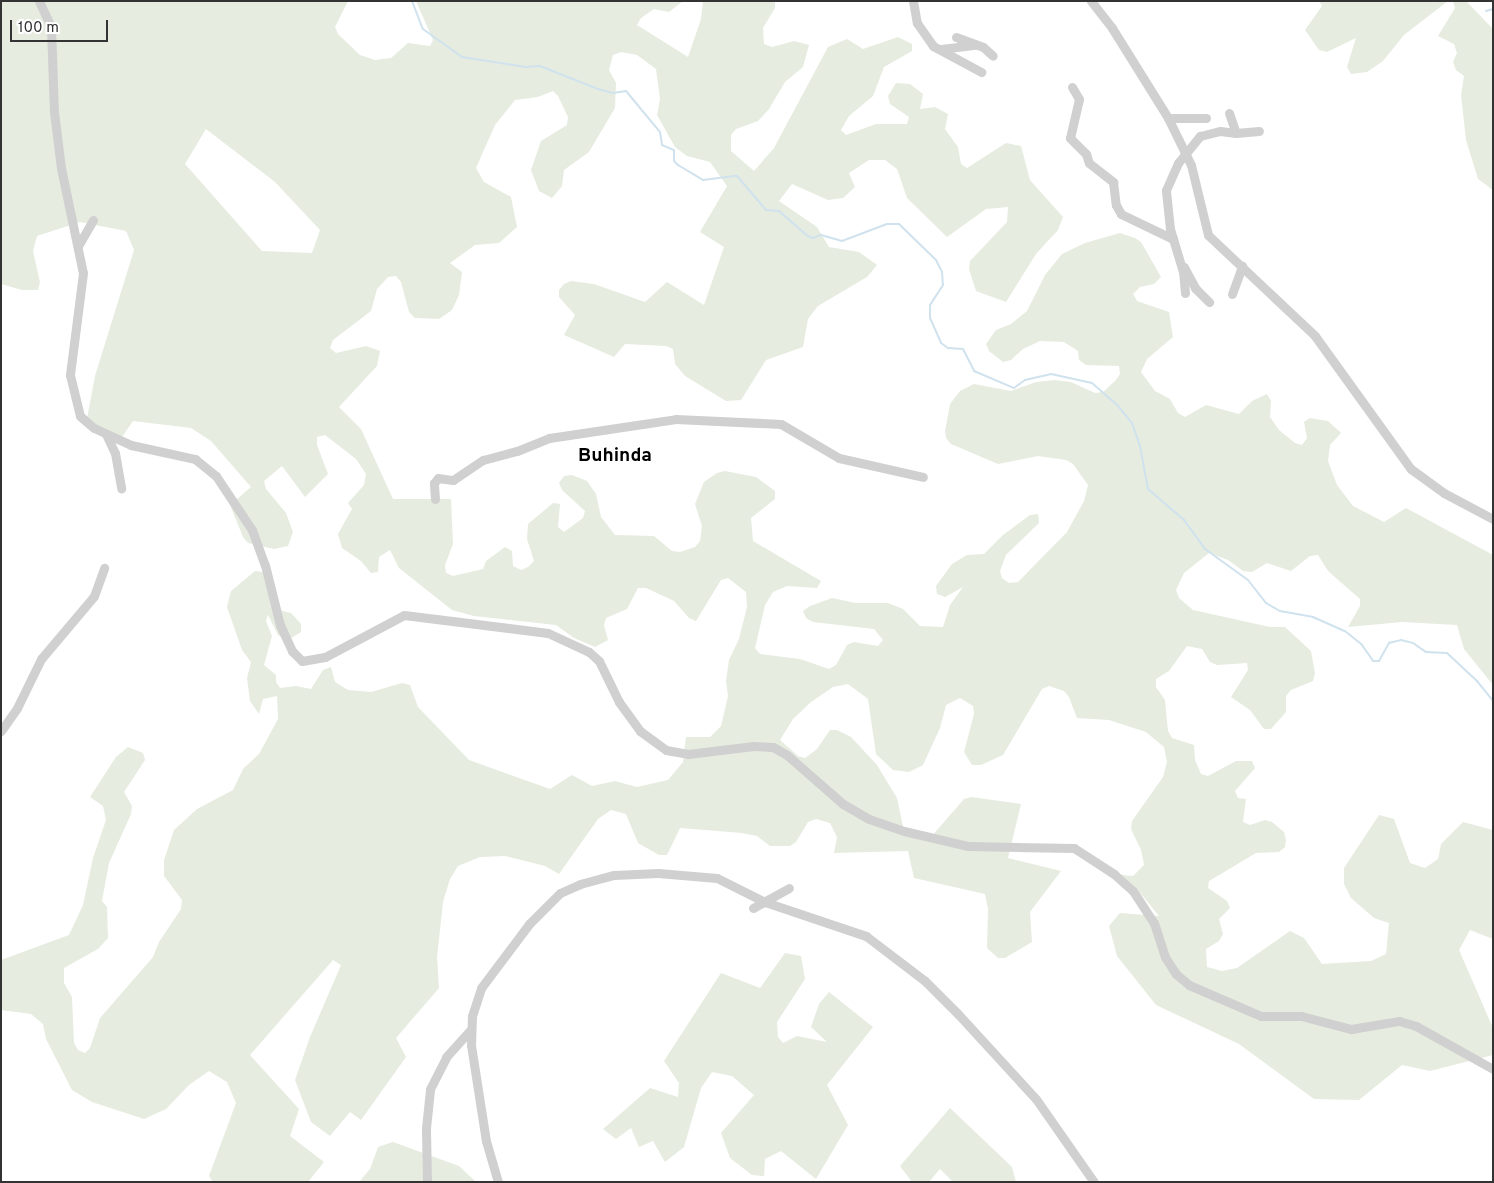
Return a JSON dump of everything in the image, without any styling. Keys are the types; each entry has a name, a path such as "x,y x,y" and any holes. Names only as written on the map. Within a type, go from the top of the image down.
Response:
{"street":[{"path":"39,1 51,27 54,112 60,168 78,246 83,289 77,313 70,375 80,416 86,424 106,434 146,449 186,455 216,476 252,530 265,565 280,625 292,651 302,661 325,657 404,616 548,633 589,652 598,661 640,731 666,750 688,754 754,746 773,747 787,755 843,804 869,819 895,828 968,846 1074,848 1114,874 1132,891 1154,923 1165,957 1176,974 1189,985 1261,1016 1301,1016 1351,1029 1399,1021 1416,1026 1493,1069"},
{"path":"913,1 917,23 933,46 981,72"},
{"path":"1091,1 1145,78 1168,118 1185,152 1208,234 1315,336 1411,469 1444,493 1493,519"},
{"path":"956,37 984,47 993,56"},
{"path":"933,46 944,50 975,45"},
{"path":"1072,87 1079,99 1070,138 1086,154 1089,163 1113,182 1116,205 1121,214 1173,239"},
{"path":"1229,113 1236,133"},
{"path":"1168,118 1206,118"},
{"path":"1209,302 1195,288 1180,260 1173,239 1166,190 1185,152 1205,133 1259,131"},
{"path":"78,246 93,220"},
{"path":"1180,260 1185,293"},
{"path":"1232,294 1242,266"},
{"path":"435,499 434,484 438,478 453,480 483,460 549,438 676,419 781,424 839,458 923,477"},
{"path":"106,434 115,453 120,488"},
{"path":"1,731 17,708 41,659 94,596 104,568"},
{"path":"498,1182 486,1141 470,1030 481,988 496,965 545,905 560,893 580,884 614,875 658,873 717,878 765,902 866,936 925,981 1036,1099 1094,1182"},
{"path":"753,908 788,888"},
{"path":"427,1182 426,1128 430,1089 446,1057 470,1030"}],"shaded area":[{"path":"1,1 348,1 335,27 338,34 360,55 375,60 391,58 408,43 430,46 433,40 416,1 683,1 669,12 654,9 641,18 637,25 688,57 701,19 703,1 775,1 775,8 763,28 764,44 772,47 794,41 809,45 803,67 785,82 769,109 758,121 736,129 731,135 731,151 754,171 774,148 828,47 847,39 863,49 898,37 912,44 912,51 884,67 873,96 849,116 841,130 846,135 876,124 907,124 909,117 890,104 888,96 896,83 910,84 923,94 920,109 935,107 948,114 945,129 958,147 961,164 967,168 1006,143 1021,146 1030,180 1063,217 1058,230 1036,254 1006,302 976,291 969,269 970,261 1007,222 1008,207 986,209 947,237 907,198 897,169 885,160 869,160 849,173 855,187 843,198 828,200 792,184 779,201 817,227 829,247 859,252 877,265 867,277 818,306 808,319 803,347 766,360 741,400 726,401 685,376 675,364 673,349 666,346 625,344 614,357 564,335 575,315 559,297 559,290 564,284 571,281 594,284 645,302 667,282 704,305 724,247 700,232 727,186 710,162 687,156 675,147 657,115 660,99 656,69 637,55 621,52 613,55 609,70 616,83 615,108 589,152 564,170 562,186 552,198 539,191 531,170 541,141 567,125 568,117 558,96 553,91 538,97 515,100 495,125 476,168 484,182 511,197 517,227 499,243 475,245 450,263 462,272 459,295 452,310 439,319 415,318 409,312 401,282 396,276 388,277 377,289 371,311 333,340 330,348 336,353 366,346 380,351 377,366 339,407 361,429 393,499 451,499 453,544 445,565 446,573 453,576 483,569 486,561 505,547 512,551 513,566 521,570 528,567 534,561 527,539 528,524 553,503 560,504 558,527 564,532 583,518 585,511 562,490 559,483 564,476 572,475 587,481 596,494 601,517 615,535 654,536 672,551 680,552 695,547 700,541 702,526 695,504 704,482 717,473 725,471 756,477 775,491 775,499 751,518 753,541 821,581 817,588 787,586 773,592 765,605 755,648 760,654 800,659 829,669 836,665 847,645 854,642 878,646 883,640 874,629 813,622 806,618 803,611 810,606 832,598 856,603 888,603 903,609 920,626 943,627 950,605 963,587 945,597 937,594 936,586 952,564 967,555 984,554 1003,535 1030,515 1038,514 1039,523 1006,555 1000,571 1002,578 1009,583 1018,582 1067,532 1084,501 1088,485 1073,464 1066,460 1038,456 998,464 951,444 946,438 945,431 950,404 960,391 974,384 1011,391 1036,382 1054,380 1071,382 1095,393 1103,392 1120,374 1119,366 1086,365 1079,360 1078,351 1064,342 1040,341 1023,349 1011,360 1003,362 989,351 986,344 996,330 1011,324 1027,311 1045,275 1062,254 1085,243 1120,233 1135,238 1141,242 1161,277 1154,284 1140,287 1133,294 1137,301 1169,312 1173,337 1147,359 1141,372 1155,391 1170,399 1178,413 1185,417 1206,405 1239,414 1252,401 1267,394 1271,401 1270,417 1279,430 1295,443 1302,445 1307,438 1304,422 1310,418 1328,421 1341,433 1330,445 1328,461 1337,485 1353,506 1384,522 1406,508 1493,555 1493,685 1464,649 1457,625 1402,622 1348,627 1360,606 1360,599 1328,571 1318,555 1310,556 1291,571 1267,563 1252,572 1243,571 1228,560 1209,553 1184,573 1176,590 1179,598 1193,610 1270,627 1285,627 1311,651 1315,673 1313,681 1291,690 1286,696 1286,712 1271,729 1264,729 1250,710 1231,697 1248,670 1247,663 1217,665 1210,662 1202,649 1187,646 1169,671 1156,679 1156,687 1165,700 1168,731 1172,738 1194,745 1195,760 1201,774 1208,776 1236,761 1252,761 1255,768 1235,791 1238,798 1246,799 1243,822 1250,825 1265,820 1272,822 1284,832 1286,840 1285,847 1279,852 1256,853 1209,881 1208,888 1227,901 1230,908 1219,919 1223,934 1219,941 1206,949 1207,967 1222,971 1237,968 1290,931 1304,938 1322,964 1371,961 1386,954 1389,923 1374,918 1351,898 1344,884 1344,868 1379,815 1394,819 1410,863 1425,868 1438,859 1441,844 1463,822 1493,830 1493,939 1470,930 1459,950 1493,1028 1493,1055 1430,1071 1402,1065 1359,1100 1314,1099 1239,1044 1156,1005 1117,956 1109,926 1120,913 1159,916 1137,889 1114,874 1133,876 1144,865 1141,850 1131,829 1132,821 1163,777 1167,762 1164,747 1146,732 1109,720 1077,718 1069,697 1064,691 1049,686 1042,689 1003,755 981,765 972,765 964,752 974,714 973,706 960,698 946,705 940,728 923,765 909,772 893,770 876,754 868,699 848,684 833,687 811,702 793,719 780,740 798,756 805,758 817,749 830,730 837,730 851,737 877,765 897,798 904,831 931,837 964,799 971,797 1021,804 1008,858 1061,871 1030,912 1032,942 1005,958 998,958 987,948 988,909 985,894 914,878 908,851 834,853 837,837 830,823 816,819 808,822 796,842 790,846 770,846 757,836 742,833 680,828 667,855 659,855 638,843 626,814 611,810 598,819 559,874 545,866 505,856 480,857 458,866 450,879 443,902 437,957 439,988 396,1038 406,1057 361,1120 350,1112 330,1136 311,1122 295,1080 310,1037 341,965 333,960 250,1055 299,1109 290,1136 324,1162 308,1182 213,1182 209,1176 236,1103 227,1082 209,1071 189,1085 166,1109 144,1119 92,1102 72,1090 46,1039 43,1024 31,1014 1,1010 1,960 69,935 83,905 93,858 106,820 103,806 90,797 116,757 128,747 143,753 145,760 124,792 132,806 131,814 109,863 102,901 107,907 108,938 98,949 64,968 64,983 72,997 74,1043 78,1050 85,1053 90,1048 100,1018 153,957 159,942 181,909 182,900 164,876 164,860 174,830 197,809 233,790 243,769 259,754 278,719 277,696 263,699 259,714 250,701 247,678 251,662 242,650 227,607 231,591 255,571 263,572 275,609 291,613 301,624 301,632 288,640 278,635 268,615 266,621 272,636 264,665 276,675 276,682 280,688 296,686 311,689 323,670 331,667 335,682 348,690 371,692 402,683 410,685 418,707 469,760 550,789 572,775 592,786 615,781 637,787 668,780 683,762 686,737 710,737 721,726 728,696 726,681 729,660 739,639 747,607 746,592 728,578 721,580 696,621 689,618 674,601 646,588 638,588 627,609 606,618 604,625 608,640 595,647 574,638 556,625 474,616 452,610 399,568 390,550 379,557 378,572 371,573 361,561 342,548 338,534 352,509 348,503 364,485 366,474 356,459 325,435 317,437 317,445 328,474 305,497 282,466 264,481 266,489 286,513 293,532 288,546 274,549 248,543 243,537 230,505 251,487 211,441 191,428 133,421 120,440 86,424 95,376 134,250 126,231 80,222 37,236 33,251 40,282 38,290 22,290 1,284","holes":["206,129 275,182 320,230 312,253 262,251 185,164"]},
{"path":"1319,1 1448,1 1404,35 1383,61 1367,72 1351,74 1347,67 1356,38 1327,52 1319,50 1305,30 1322,6"},
{"path":"1453,1 1466,1 1493,29 1493,190 1478,179 1466,140 1461,95 1464,76 1456,70 1453,62 1457,53 1454,44 1438,36 1455,8"},
{"path":"785,953 801,956 805,979 777,1022 778,1037 783,1043 797,1036 827,1042 811,1027 819,1004 829,992 873,1027 827,1085 848,1125 816,1179 781,1151 765,1159 764,1176 752,1175 730,1158 721,1133 754,1095 732,1076 712,1072 701,1088 684,1147 665,1162 653,1141 639,1147 631,1128 616,1139 603,1129 650,1088 678,1097 679,1083 664,1061 721,973 760,988"},
{"path":"950,1108 1012,1167 1016,1182 953,1182 940,1169 929,1182 912,1182 900,1166"},
{"path":"393,1142 459,1166 476,1182 359,1182 370,1169 378,1147"}],"waterway":[{"path":"412,1 423,29 462,57 526,67 540,66 598,89 613,93 626,91 660,132 662,145 674,150 674,161 678,165 703,180 737,176 766,210 779,211 808,236 813,238 821,235 842,241 887,224 899,224 936,260 942,272 943,285 930,305 930,318 941,343 948,348 963,349 974,371 1014,388 1025,380 1051,374 1092,383 1117,405 1132,423 1140,446 1148,489 1184,520 1205,549 1248,580 1266,603 1280,611 1313,617 1345,631 1362,645 1373,661 1379,661 1389,643 1401,640 1413,643 1426,652 1447,653 1477,681 1493,701"},
{"path":"1486,11 1493,9"}],"district":[{"name":"Buhinda","path":"615,457"}]}
